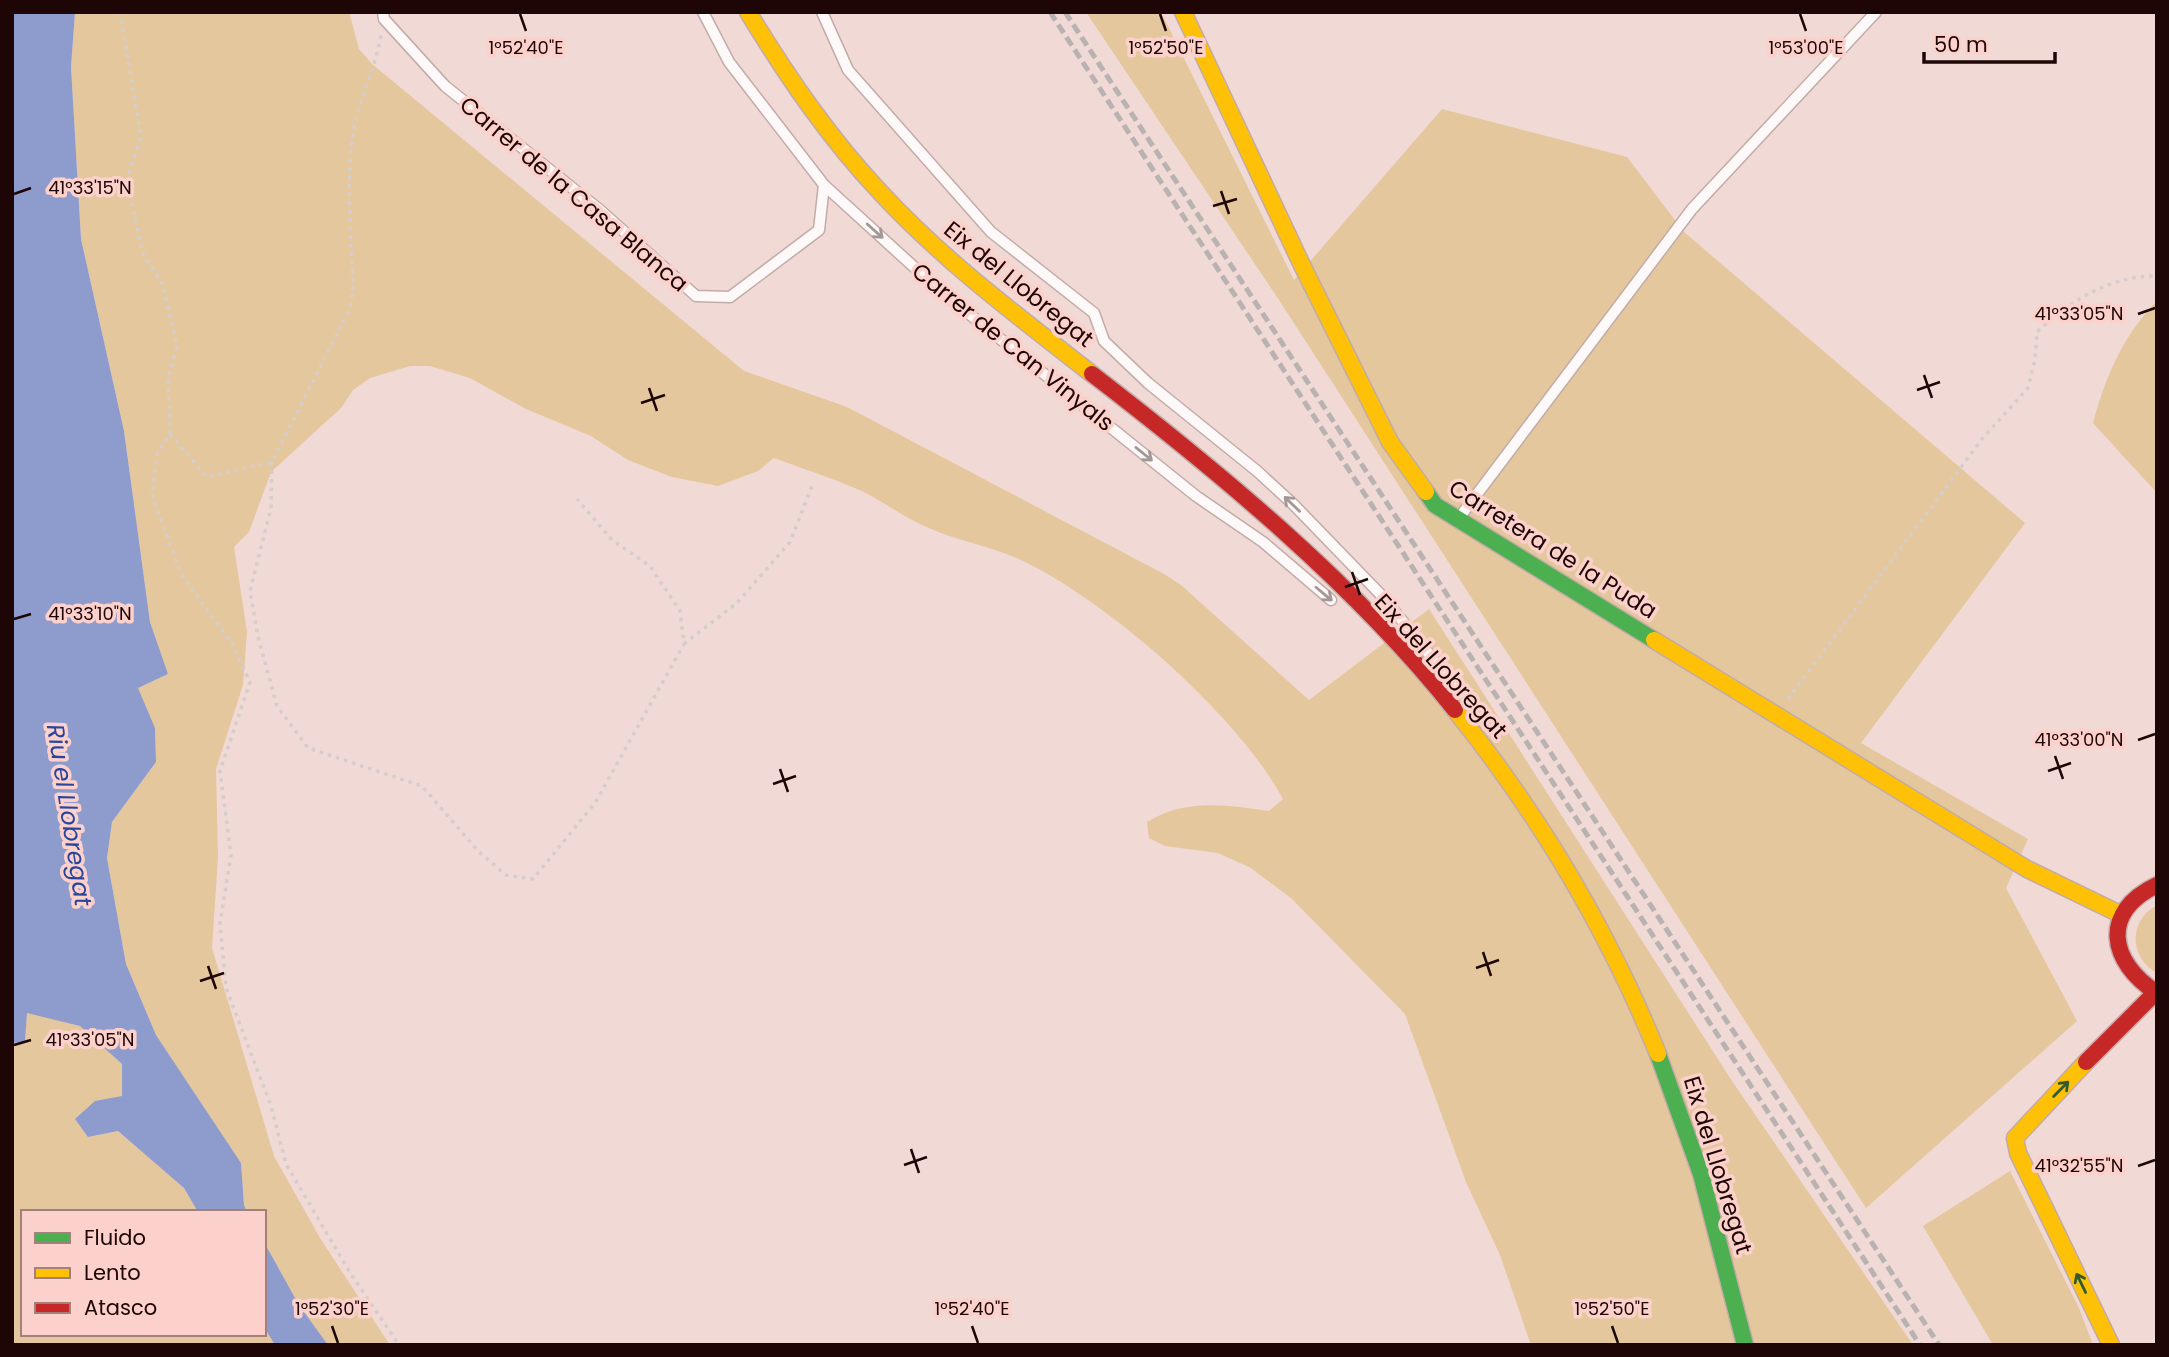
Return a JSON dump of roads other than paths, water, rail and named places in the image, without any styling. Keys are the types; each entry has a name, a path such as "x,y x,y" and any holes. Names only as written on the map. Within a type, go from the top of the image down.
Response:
{"street":[{"name":"Eix del Llobregat","path":"748,12 774,56 843,151 933,244 1230,486 1378,625 1454,708 1527,807 1615,955 1684,1116 1715,1221 1745,1345"},
{"name":"Carretera de la Puda","path":"1183,12 1300,261 1390,442 1435,505 2027,869 2122,915"},
{"path":"2111,1345 2018,1153 2015,1138 2023,1126 2157,992 2137,981 2122,962 2117,946 2122,915 2133,899 2157,885"}],"lane":[{"name":"Carrer de Can Vinyals","path":"702,12 729,62 824,185 937,288 1196,496 1263,542 1334,602 1378,625"},
{"path":"822,12 848,71 991,232 1094,313 1104,341 1148,383 1257,471 1382,597 1464,698"},
{"path":"1458,519 1692,209 1876,12"},
{"name":"Carrer de la Casa Blanca","path":"384,16 445,86 601,211 696,296 730,296 819,230 824,185"},
{"path":"1493,741 1527,807"}],"water":[{"name":"Riu el Llobregat","path":"12,12 75,12 71,67 81,239 124,431 150,622 168,674 138,688 155,728 156,762 112,822 107,858 126,964 156,1035 241,1163 246,1210 197,1210 184,1188 118,1131 88,1137 75,1119 95,1101 122,1096 122,1064 80,1026 27,1013 25,1042 12,1043"},
{"path":"266,1246 299,1305 328,1345 275,1345 266,1330"}],"railway":[{"path":"1050,12 1920,1345"},
{"path":"1065,12 1939,1345"}]}
